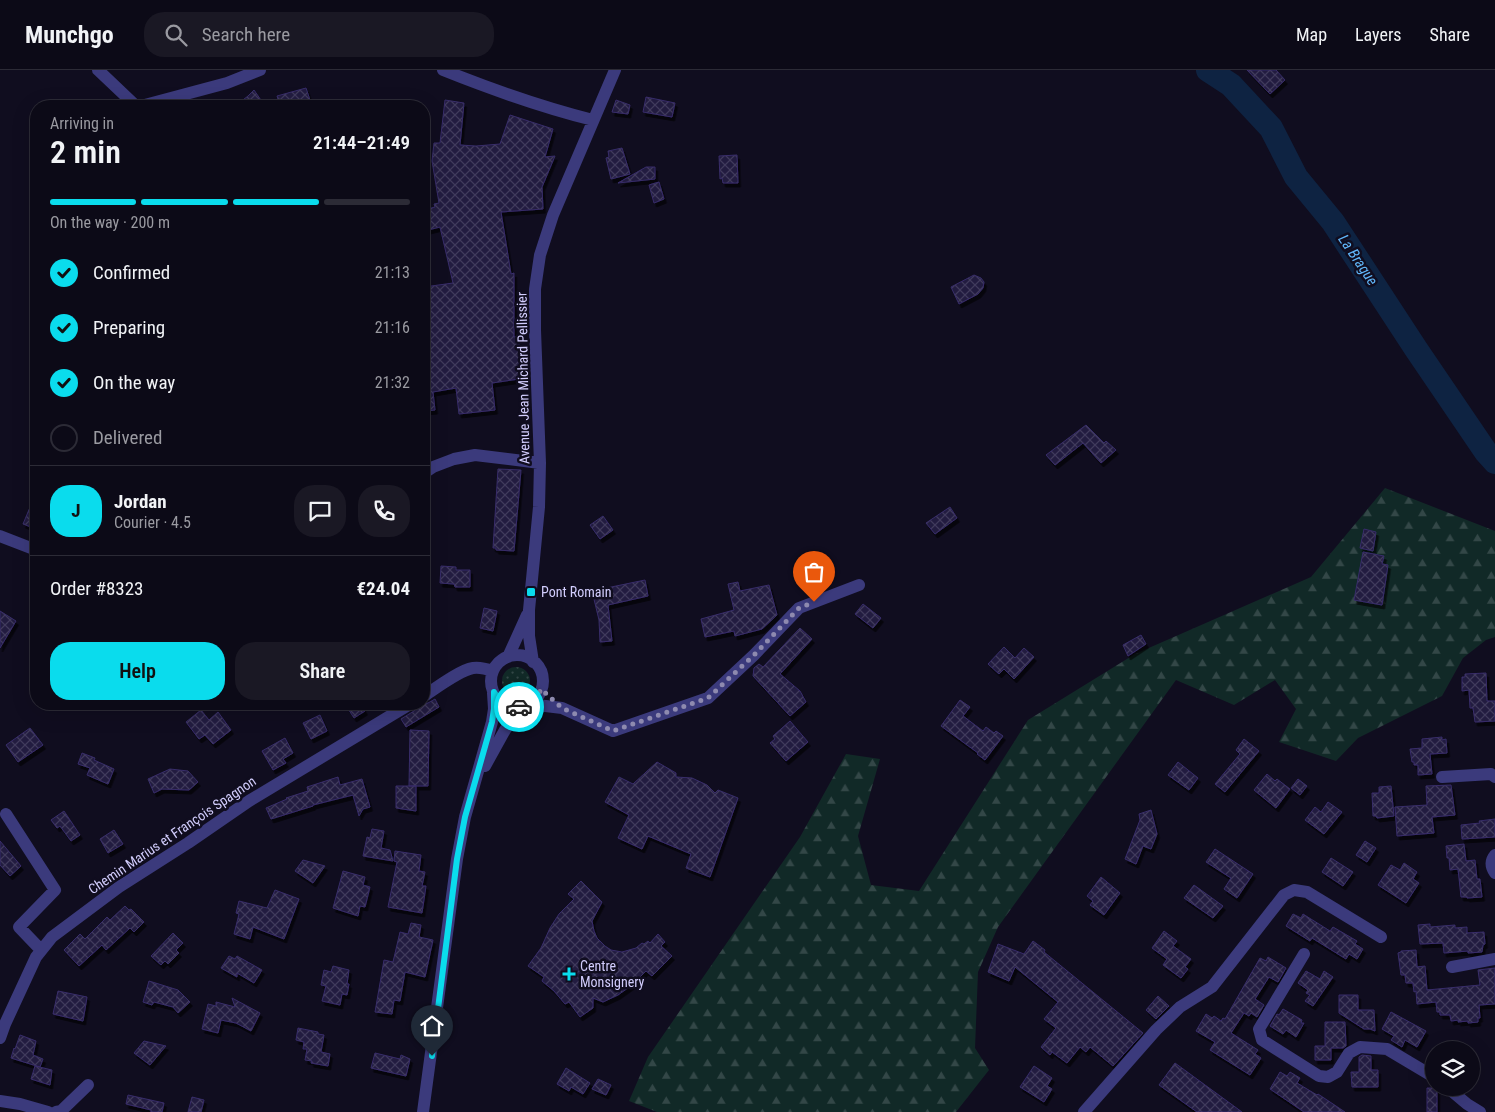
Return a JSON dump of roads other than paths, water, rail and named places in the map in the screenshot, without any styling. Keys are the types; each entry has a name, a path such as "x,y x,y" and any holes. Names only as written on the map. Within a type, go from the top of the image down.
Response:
{"street":[{"path":"98,70 130,100"},
{"path":"163,100 227,83 260,70"},
{"path":"443,70 550,109 593,120"},
{"name":"Avenue Jean Michard Pellissier","path":"533,662 529,636 529,610 539,507 540,463 535,297 540,255 553,215 614,70"},
{"path":"430,469 454,459 475,455 540,463"},
{"path":"0,536 30,548"},
{"path":"541,689 562,708 613,731 708,698 754,655 799,608 859,586"},
{"name":"Avenue Jean Michard Pellissier","path":"508,657 529,610"},
{"path":"475,783 505,730 526,705 534,700 541,689 542,676 533,662 521,656 508,657 496,665 491,685 503,703 516,707 526,705 562,708"},
{"path":"430,692 474,668 493,671"},
{"path":"423,1112 457,859 465,817 492,722 494,692"},
{"name":"Chemin Marius et François Spagnon","path":"0,1038 36,957 52,937 119,887 188,843 249,800 400,710"},
{"path":"1442,777 1491,774 1495,777"},
{"path":"6,814 55,890 19,927 41,950"},
{"path":"1495,855 1491,866 1495,874"},
{"path":"1084,1112 1162,1024 1180,1007 1212,987 1284,895 1294,890 1307,892 1381,937"},
{"path":"1304,954 1258,1029 1262,1040 1319,1076 1328,1077 1337,1072 1350,1052 1360,1047 1387,1049 1425,1072"},
{"path":"1452,967 1495,960"},
{"path":"56,1112 61,1111 88,1085"},
{"path":"1458,1096 1480,1112"},
{"path":"0,1101 20,1104 48,1112"}],"waterway":[{"name":"La Brague","path":"1208,70 1231,85 1271,128 1296,177 1333,222 1416,349 1486,452 1495,462"}],"place":[{"name":"Pont Romain","path":"531,592"},
{"name":"Centre Monsignery","path":"569,974"}]}
